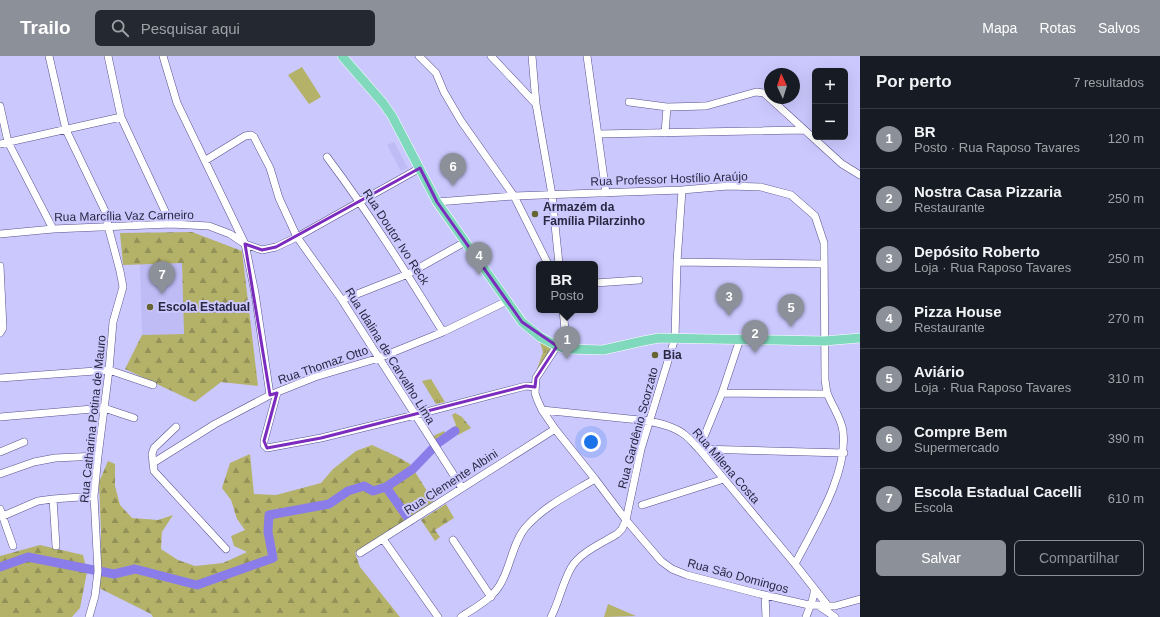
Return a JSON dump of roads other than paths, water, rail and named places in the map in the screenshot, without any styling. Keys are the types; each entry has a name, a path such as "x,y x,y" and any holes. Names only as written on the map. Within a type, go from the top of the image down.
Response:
{"main road":[{"path":"342,56 383,103 392,116 438,202 465,242 522,322 532,332 540,337 557,346 567,349 603,350 643,341 675,338 824,341 860,338"}],"street":[{"name":"Rua Catharina Potina de Mauro","path":"49,56 66,130 106,213 123,288 114,322 98,456 94,496 98,571 89,617"},
{"path":"108,56 121,117 171,224"},
{"path":"163,56 177,103 249,245 255,293 273,394 264,445 267,448 321,438 526,386 535,387 536,378 557,346"},
{"path":"419,56 436,73 444,92 461,121 514,196 546,261"},
{"path":"491,56 536,104"},
{"path":"532,56 536,104 552,194 559,261"},
{"path":"587,56 606,193"},
{"path":"629,102 667,107 706,106 756,92 764,93 842,164 860,175"},
{"path":"0,106 8,142 53,229"},
{"path":"665,133 667,107"},
{"path":"0,144 121,117"},
{"path":"598,134 804,130"},
{"name":"Rua Idalina de Carvalho Lima","path":"206,160 245,136 251,135 254,137 270,168 280,198 297,237 342,300 462,488"},
{"name":"Rua Doutor Ivo Reck","path":"327,156 408,274 443,332"},
{"path":"249,245 262,250 276,247 297,237 420,168"},
{"name":"Rua Professor Hostílio Araújo","path":"438,202 552,194 682,190 728,186 761,187 791,195 815,216 824,243 824,380 828,394 842,424 844,453 831,493 795,564"},
{"name":"Rua Gardênio Scorzato","path":"551,617 559,594 571,568 577,560 617,534 622,529 626,520 641,449 675,338 677,262 682,190"},
{"name":"Rua Marcília Vaz Carneiro","path":"0,234 53,229 171,224 209,226 230,234 249,245"},
{"path":"342,300 408,274 465,242"},
{"path":"677,262 824,264"},
{"path":"0,266 3,328 0,333"},
{"path":"598,283 639,280"},
{"name":"Rua Thomaz Otto","path":"153,463 216,424 273,394 315,377 379,358 443,332 507,301"},
{"path":"563,313 567,349"},
{"path":"740,339 722,393 699,449 844,453"},
{"path":"0,378 109,370 153,385"},
{"name":"Rua São Domingos","path":"535,387 535,393 542,410 555,429 626,520 661,561 672,569 687,575 809,605 832,606 860,599"},
{"path":"722,393 828,394"},
{"path":"0,417 104,408 134,418"},
{"name":"Rua Milena Costa","path":"542,410 649,420 665,425 685,435 699,449 814,589 832,606"},
{"path":"176,427 154,448 152,454 154,471 226,549"},
{"name":"Rua Clemente Albini","path":"360,553 555,429"},
{"path":"0,452 24,442"},
{"path":"0,474 34,462 55,458 98,456"},
{"path":"461,617 491,598 502,582 519,537 525,528 547,507 595,479"},
{"path":"642,505 724,479"},
{"path":"3,516 38,501 94,496"},
{"path":"53,499 56,546"},
{"path":"614,505 623,505 630,501"},
{"path":"0,509 13,546"},
{"path":"382,539 438,617"},
{"path":"453,540 491,598"},
{"path":"806,617 814,594 814,589"},
{"path":"765,595 766,617"},
{"path":"819,606 835,617"},
{"path":"832,606 835,617"}],"waterway":[{"path":"0,567 28,557 114,574 135,569 197,585 273,558 268,532 269,515 329,504 348,491 364,486 373,491 386,487 413,469 438,443 455,431"},
{"path":"386,487 410,521"}],"place":[{"name":"Compre Bem","path":"453,186"},
{"name":"Armazém da Família Pilarzinho","path":"535,214"},
{"name":"Pizza House","path":"479,275"},
{"name":"Escola Estadual Cacelli","path":"162,294"},
{"name":"Escola Estadual","path":"150,307"},
{"name":"Depósito Roberto","path":"729,316"},
{"name":"Aviário","path":"791,327"},
{"name":"Nostra Casa Pizzaria","path":"755,353"},
{"name":"Bia","path":"655,355"},
{"name":"BR","path":"567,359"}]}
